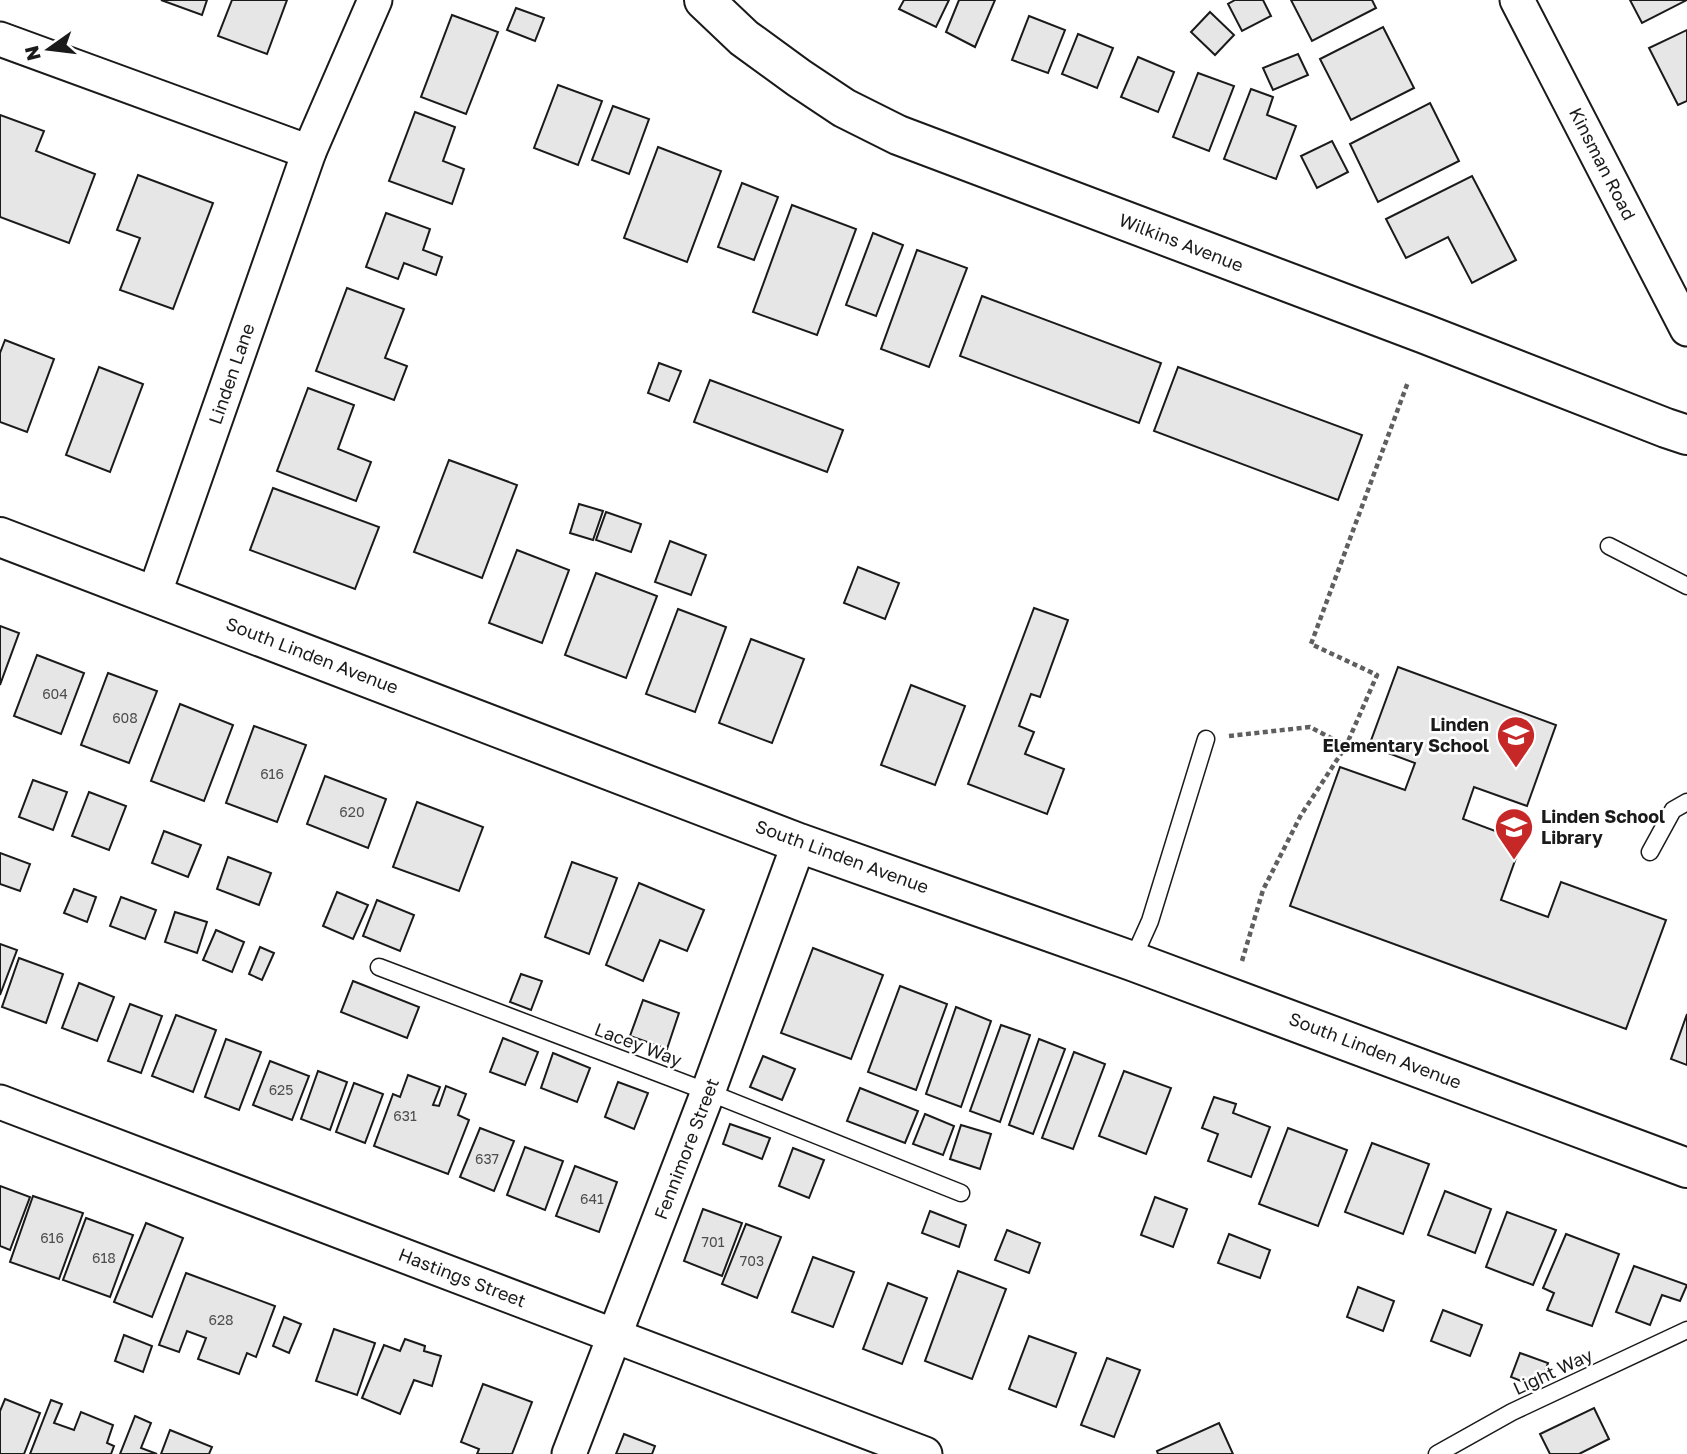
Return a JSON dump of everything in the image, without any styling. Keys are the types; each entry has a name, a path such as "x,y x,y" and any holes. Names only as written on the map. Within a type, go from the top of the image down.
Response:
{"street":[{"name":"Linden Lane","path":"153,595 309,152 375,0"},
{"name":"Wilkins Avenue","path":"704,0 744,38 799,78 844,108 898,135 1687,435"},
{"name":"Kinsman Road","path":"1517,0 1687,329"},
{"path":"0,39 309,152"},
{"name":"South Linden Avenue","path":"0,537 799,843 1132,961 1687,1168"},
{"name":"Fennimore Street","path":"569,1454 708,1093 799,843"},
{"name":"Hastings Street","path":"0,1102 925,1454"}],"lane":[{"path":"1609,546 1687,586"},
{"path":"1132,961 1150,920 1206,739"},
{"path":"1650,852 1673,810 1687,802"},
{"name":"Lacey Way","path":"379,967 961,1193"},
{"name":"Light Way","path":"1437,1454 1512,1412 1687,1330"}],"path":[{"path":"1240,968 1262,890 1301,815 1346,746 1377,675 1311,644 1408,382"},
{"path":"1206,739 1310,727 1346,746"}],"building":[{"path":"161,0 207,0 202,15"},
{"path":"232,0 287,0 267,54 218,36"},
{"path":"904,0 949,0 936,27 899,9"},
{"path":"959,0 995,0 975,47 946,32"},
{"path":"1235,0 1263,0 1271,16 1242,31 1228,4"},
{"path":"1291,0 1372,0 1376,8 1312,41"},
{"path":"1630,0 1687,0 1642,23"},
{"path":"516,8 544,18 535,41 507,30"},
{"path":"1210,12 1234,35 1215,55 1191,32"},
{"path":"452,15 498,32 466,114 421,97"},
{"path":"1029,16 1065,30 1048,73 1012,60"},
{"path":"1383,27 1414,88 1351,120 1320,59"},
{"path":"1687,30 1687,101 1678,105 1649,48"},
{"path":"1078,34 1113,48 1097,88 1062,74"},
{"path":"1298,54 1308,75 1273,90 1263,68"},
{"path":"1138,57 1174,72 1158,112 1121,97"},
{"path":"1198,73 1234,86 1209,151 1173,137"},
{"path":"558,85 602,101 578,165 534,148"},
{"path":"1251,89 1273,97 1267,115 1296,126 1276,179 1224,159"},
{"path":"1430,103 1459,161 1378,202 1350,144"},
{"path":"613,106 649,119 629,174 592,160"},
{"path":"415,112 455,127 443,161 464,169 452,204 389,181"},
{"path":"0,115 44,131 36,151 95,174 69,243 0,217"},
{"path":"1332,141 1348,172 1317,188 1301,156"},
{"path":"658,147 721,171 687,262 624,238"},
{"path":"138,175 213,203 173,309 120,290 140,238 117,230"},
{"path":"1472,176 1516,260 1472,283 1448,237 1406,258 1386,219"},
{"path":"742,183 778,197 754,260 718,247"},
{"path":"792,205 856,229 817,335 753,312"},
{"path":"386,213 430,229 423,250 442,257 436,275 404,263 398,279 366,267"},
{"path":"873,233 903,245 876,316 846,305"},
{"path":"917,250 967,268 929,367 881,349"},
{"path":"347,288 404,309 385,358 407,366 394,400 316,371"},
{"path":"982,296 1161,363 1139,423 960,356"},
{"path":"5,340 54,359 27,432 0,422 0,353"},
{"path":"659,363 681,371 669,401 648,393"},
{"path":"99,367 143,384 110,472 66,455"},
{"path":"1178,367 1362,435 1338,500 1154,431"},
{"path":"710,380 843,430 827,472 694,422"},
{"path":"308,388 354,405 338,449 371,462 356,501 277,471"},
{"path":"449,460 517,485 482,578 414,552"},
{"path":"273,488 379,527 355,589 250,550"},
{"path":"579,504 603,511 593,540 570,533"},
{"path":"606,512 641,524 631,552 596,540"},
{"path":"670,541 706,555 691,595 655,582"},
{"path":"517,550 569,570 542,643 489,623"},
{"path":"858,567 899,583 885,619 844,603"},
{"path":"596,573 657,596 626,678 565,655"},
{"path":"1034,608 1068,620 1040,697 1031,694 1019,726 1034,732 1025,754 1064,769 1047,814 968,784"},
{"path":"678,609 726,627 695,712 646,694"},
{"path":"0,626 19,633 0,685"},
{"path":"751,639 804,659 772,743 719,723"},
{"path":"37,655 84,673 61,734 14,716"},
{"name":"Linden Elementary School","path":"1398,667 1556,725 1527,806 1474,787 1463,819 1522,841 1501,900 1548,917 1561,882 1666,920 1626,1029 1290,906 1340,767 1405,790 1415,763 1369,746"},
{"path":"108,673 157,691 129,763 81,745"},
{"path":"911,685 965,706 935,785 881,765"},
{"path":"180,704 233,725 204,801 151,781"},
{"path":"254,726 306,745 277,822 226,803"},
{"path":"325,776 386,799 368,848 307,824"},
{"path":"33,780 67,792 53,830 19,817"},
{"path":"89,792 126,806 109,850 72,836"},
{"path":"417,802 483,827 459,891 393,867"},
{"path":"164,831 201,845 188,877 152,863"},
{"path":"0,853 30,864 20,891 0,884"},
{"path":"228,857 271,873 259,905 217,889"},
{"path":"572,862 617,878 589,954 545,937"},
{"path":"639,883 704,910 687,951 660,940 643,981 606,965"},
{"path":"74,889 96,897 87,922 64,913"},
{"path":"337,892 368,905 353,939 323,926"},
{"path":"121,897 156,910 145,939 110,926"},
{"path":"377,900 414,915 400,951 363,936"},
{"path":"175,912 207,922 197,953 165,942"},
{"path":"216,930 244,942 232,972 203,960"},
{"path":"0,944 17,950 0,995"},
{"path":"260,947 274,953 262,980 249,974"},
{"path":"813,948 883,975 851,1059 781,1033"},
{"path":"19,958 63,974 46,1023 2,1007"},
{"path":"521,974 542,981 531,1010 510,1002"},
{"path":"353,981 419,1007 407,1038 341,1012"},
{"path":"79,983 114,997 97,1041 62,1028"},
{"path":"900,986 947,1004 916,1090 868,1072"},
{"path":"643,1000 679,1013 667,1049 630,1036"},
{"path":"130,1004 162,1016 141,1073 108,1061"},
{"path":"956,1007 991,1021 961,1107 926,1094"},
{"path":"1687,1014 1687,1065 1671,1059"},
{"path":"176,1015 216,1030 193,1092 152,1076"},
{"path":"1001,1025 1030,1035 1000,1122 970,1111"},
{"path":"503,1038 538,1052 525,1085 490,1072"},
{"path":"226,1039 261,1052 239,1110 205,1097"},
{"path":"1039,1039 1065,1049 1033,1134 1009,1125"},
{"path":"1074,1052 1105,1064 1073,1149 1042,1138"},
{"path":"553,1053 590,1068 577,1102 541,1088"},
{"path":"763,1056 795,1069 782,1100 750,1087"},
{"path":"270,1061 309,1076 292,1120 253,1105"},
{"path":"318,1071 347,1082 330,1130 301,1119"},
{"path":"1124,1071 1171,1088 1146,1154 1099,1136"},
{"path":"408,1075 440,1087 433,1105 439,1106 446,1086 466,1094 458,1115 469,1120 448,1174 374,1146 393,1094 400,1097"},
{"path":"618,1082 648,1093 634,1129 605,1117"},
{"path":"354,1083 383,1094 365,1143 336,1132"},
{"path":"860,1088 918,1111 905,1143 847,1121"},
{"path":"1214,1097 1236,1104 1233,1113 1270,1127 1251,1177 1208,1161 1218,1134 1202,1128"},
{"path":"925,1114 954,1126 943,1155 913,1144"},
{"path":"730,1124 770,1138 762,1159 723,1144"},
{"path":"961,1125 991,1134 980,1169 950,1159"},
{"path":"480,1128 514,1141 494,1191 460,1177"},
{"path":"1288,1128 1347,1150 1318,1226 1259,1204"},
{"path":"1372,1143 1429,1164 1403,1234 1345,1212"},
{"path":"525,1147 563,1161 545,1210 507,1195"},
{"path":"793,1148 824,1160 809,1198 779,1186"},
{"path":"575,1166 617,1182 599,1232 556,1216"},
{"path":"0,1186 30,1197 10,1250 0,1246"},
{"path":"1445,1191 1491,1209 1475,1253 1428,1235"},
{"path":"33,1196 83,1213 59,1279 10,1262"},
{"path":"1155,1197 1187,1209 1173,1247 1141,1235"},
{"path":"703,1209 742,1223 722,1276 684,1261"},
{"path":"930,1211 966,1225 959,1247 922,1233"},
{"path":"1507,1212 1556,1230 1533,1285 1486,1267"},
{"path":"86,1218 133,1235 110,1297 63,1280"},
{"path":"146,1223 183,1238 152,1317 114,1302"},
{"path":"746,1224 781,1237 757,1298 722,1284"},
{"path":"1007,1230 1040,1243 1029,1273 995,1260"},
{"path":"1229,1234 1270,1250 1260,1278 1218,1263"},
{"path":"1566,1234 1619,1254 1592,1326 1547,1310 1554,1293 1543,1288"},
{"path":"813,1257 854,1272 833,1327 792,1312"},
{"path":"1634,1266 1687,1285 1680,1301 1662,1295 1650,1325 1616,1312"},
{"path":"958,1271 1006,1289 972,1379 925,1361"},
{"path":"186,1273 275,1306 256,1357 247,1353 239,1374 198,1359 206,1338 187,1331 179,1352 159,1345"},
{"path":"888,1283 927,1298 902,1364 863,1349"},
{"path":"1358,1287 1394,1301 1383,1331 1347,1317"},
{"path":"1443,1310 1482,1325 1470,1356 1431,1341"},
{"path":"284,1317 301,1324 289,1353 273,1346"},
{"path":"334,1329 375,1343 357,1395 316,1381"},
{"path":"124,1335 152,1346 143,1372 115,1361"},
{"path":"1029,1336 1076,1353 1056,1407 1009,1389"},
{"path":"405,1339 425,1346 424,1351 441,1356 432,1386 414,1380 400,1414 362,1398 384,1345 400,1351"},
{"path":"1520,1353 1548,1363 1539,1388 1511,1377"},
{"path":"1107,1358 1140,1370 1114,1437 1081,1425"},
{"path":"483,1384 532,1402 512,1454 477,1454 479,1449 461,1442"},
{"path":"5,1399 40,1413 24,1454 0,1454 0,1411"},
{"path":"51,1400 62,1404 54,1423 74,1430 81,1412 113,1425 107,1443 114,1446 111,1454 30,1454"},
{"path":"1594,1408 1609,1439 1579,1454 1550,1454 1540,1434"},
{"path":"135,1416 151,1423 141,1448 157,1454 120,1454"},
{"path":"1219,1423 1233,1454 1158,1454 1157,1451"},
{"path":"170,1430 212,1447 209,1454 161,1454"},
{"path":"624,1434 655,1446 652,1454 616,1454"}],"place":[{"name":"Linden Elementary School","path":"1516,769"},
{"name":"Linden School Library","path":"1514,861"}]}
